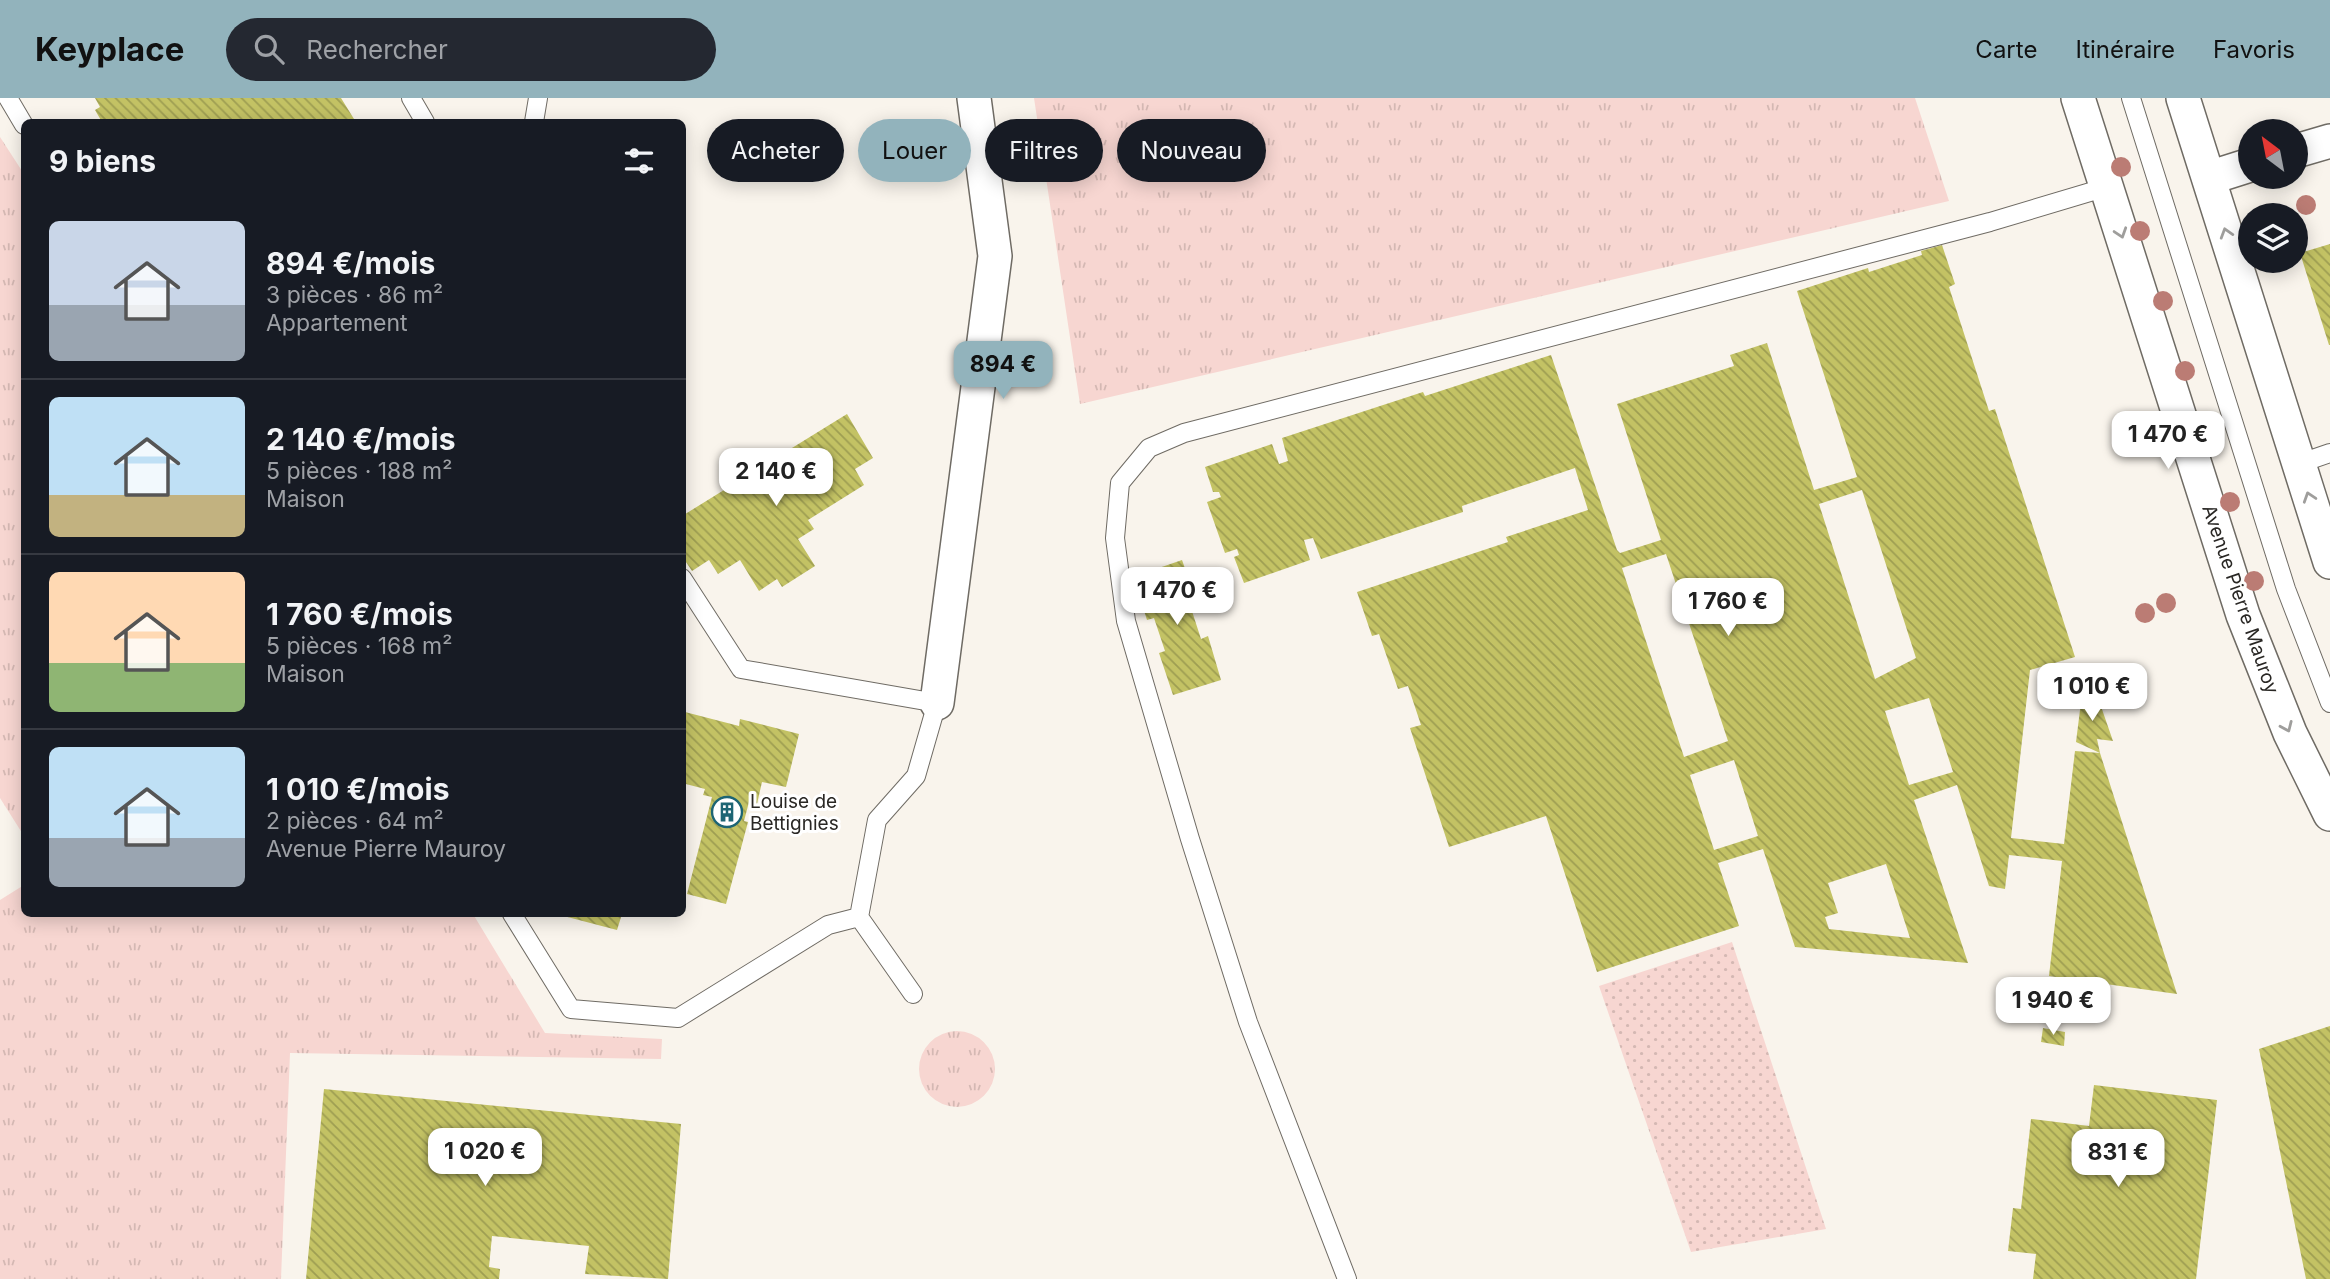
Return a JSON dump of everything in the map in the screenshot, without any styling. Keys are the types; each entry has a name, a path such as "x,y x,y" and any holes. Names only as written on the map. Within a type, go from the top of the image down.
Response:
{"street":[{"path":"937,703 995,256 974,98"},
{"name":"Avenue Pierre Mauroy","path":"2078,98 2242,615 2290,733 2330,814"},
{"path":"2183,98 2330,562"},
{"path":"2308,147 2330,141"},
{"path":"2209,178 2238,170"}],"lane":[{"path":"8,98 21,120"},
{"path":"411,98 423,119"},
{"path":"534,119 538,98"},
{"path":"2131,98 2281,577 2330,703"},
{"path":"1347,1279 1248,1022 1129,634 1115,538 1120,483 1149,448 1184,433 1990,222 2107,187"},
{"path":"2298,464 2330,453"},
{"path":"686,584 741,669 937,703 916,776 877,820 859,917 912,994"},
{"path":"514,917 571,1010 678,1018 828,925 859,917"}],"green space":[{"path":"1034,98 1915,98 1949,201 1080,404 1047,182 1103,182 1103,119 1037,119"},
{"path":"0,137 21,169 21,831 0,798"},
{"path":"21,887 21,917 475,917 545,1033 662,1039 661,1059 290,1053 281,1279 0,1279 0,900"},
{"path":"1732,942 1826,1229 1691,1252 1599,986"},
{"path":"957,1031 972,1034 984,1042 992,1054 995,1069 992,1084 984,1096 972,1104 957,1107 942,1104 930,1096 922,1084 919,1069 922,1054 930,1042 942,1034"}],"building":[{"path":"95,98 341,98 354,119 100,119 95,110 100,107"},
{"path":"2330,244 2330,345 2306,273 2308,251"},
{"path":"1942,245 1955,284 1949,287 1989,411 1995,409 2075,657 2030,670 2011,838 2064,844 2075,751 2100,753 2177,994 2049,976 2062,861 2009,855 2005,889 1989,886 1957,785 1914,800 1968,963 1795,947 1763,849 1718,863 1739,926 1597,972 1546,816 1449,847 1410,728 1421,725 1408,686 1398,689 1379,634 1372,636 1357,592 1508,542 1506,537 1588,510 1575,468 1462,506 1463,512 1321,559 1313,538 1304,540 1310,560 1244,583 1234,557 1239,555 1237,549 1225,553 1207,502 1221,497 1219,492 1213,492 1205,467 1272,444 1279,464 1288,461 1282,438 1423,392 1425,396 1551,355 1620,553 1661,540 1617,404 1734,366 1730,355 1767,343 1814,490 1857,477 1797,291 1868,268 1869,272 1922,255 1921,251","holes":["1862,490 1916,658 1875,679 1819,504","1666,554 1728,741 1684,757 1622,568","1929,698 1953,772 1909,785 1885,711","1734,760 1758,836 1714,850 1690,775","1886,864 1910,938 1829,929 1825,917 1838,913 1828,883"]},
{"path":"847,414 873,458 855,469 864,485 808,520 814,529 798,539 815,566 782,587 777,579 759,591 740,560 718,574 709,560 692,571 686,562 686,514"},
{"path":"1182,560 1197,602 1190,605 1201,639 1208,636 1221,680 1173,695 1159,653 1165,651 1154,618 1147,620 1133,577"},
{"path":"2082,694 2097,695 2113,741 2097,739 2100,753 2076,742"},
{"name":"Louise de Bettignies","path":"686,712 739,726 740,719 799,734 786,787 762,782 757,804 749,802 744,821 748,822 726,904 687,894 712,797 703,795 705,789 686,784"},
{"path":"567,917 621,917 617,930"},
{"path":"2330,1026 2330,1279 2306,1279 2259,1049"},
{"path":"2043,1028 2065,1032 2064,1046 2041,1042"},
{"path":"2094,1085 2217,1100 2196,1279 2033,1279 2036,1254 2008,1251 2013,1208 2021,1209 2031,1119 2089,1126"},
{"path":"324,1089 681,1124 668,1279 585,1274 589,1246 492,1236 489,1267 500,1269 499,1279 306,1279"}],"place":[{"name":"Louise de Bettignies","path":"727,812"}]}
